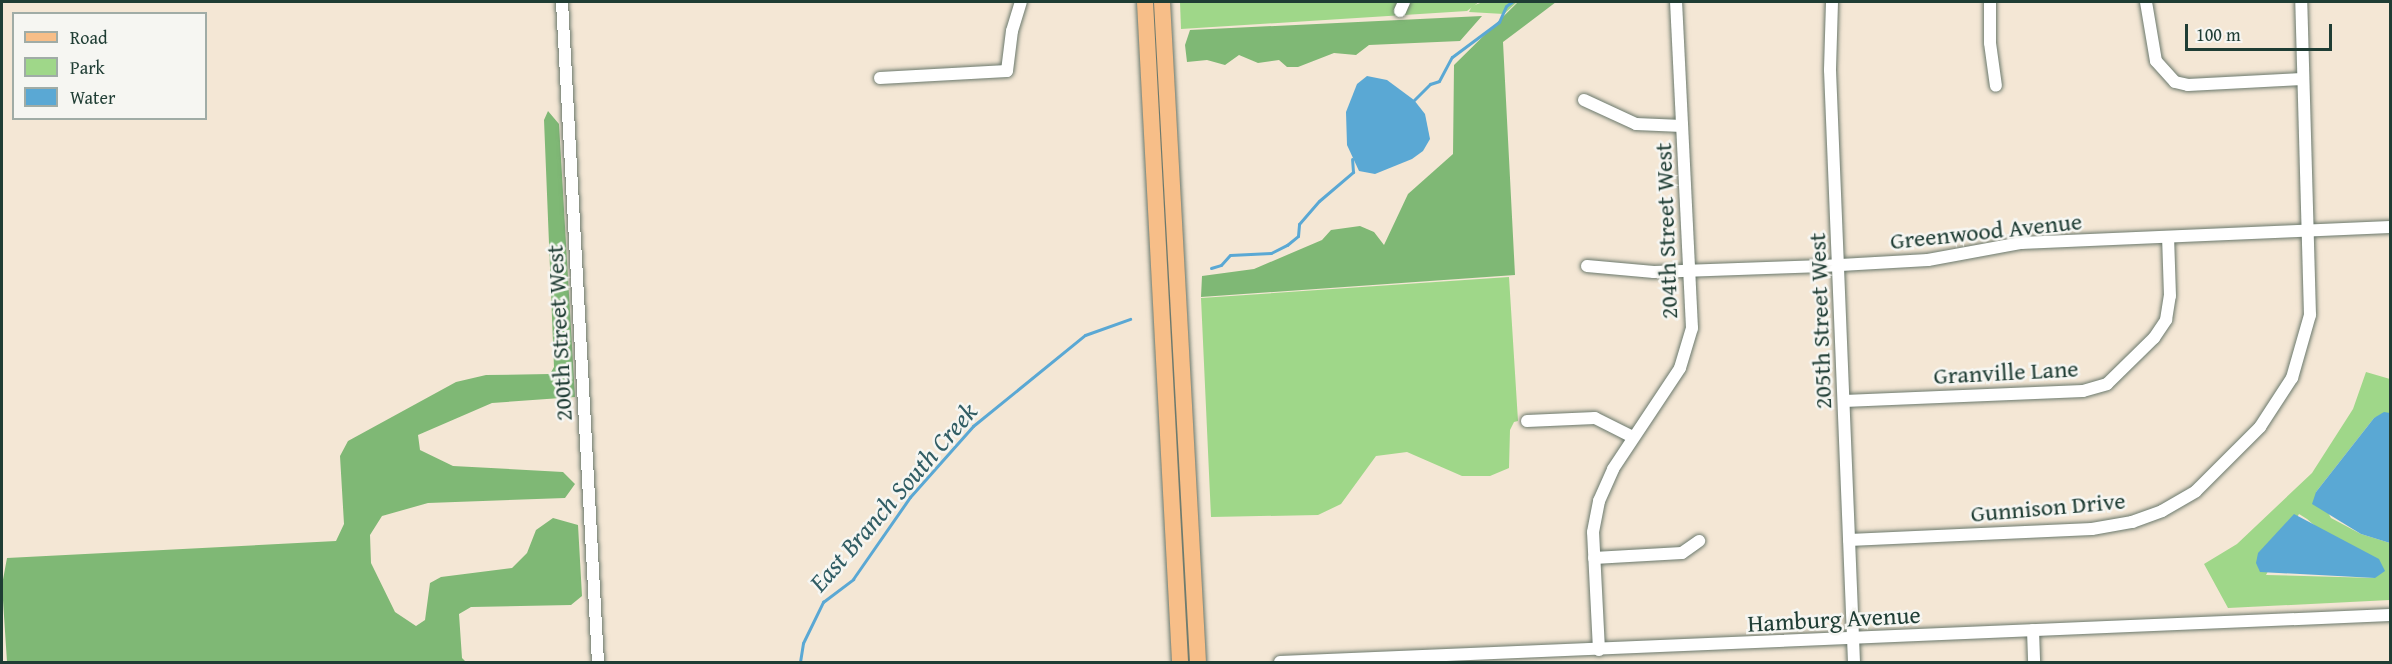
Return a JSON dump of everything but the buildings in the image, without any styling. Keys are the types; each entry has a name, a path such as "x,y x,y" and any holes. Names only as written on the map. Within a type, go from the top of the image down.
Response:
{"main road":[{"path":"1145,2 1180,663"},
{"path":"1162,2 1198,663"}],"street":[{"name":"200th Street West","path":"562,2 598,663"},
{"path":"880,78 1007,71 1012,31 1021,2"},
{"name":"204th Street West","path":"1599,650 1594,522 1601,493 1634,437 1676,375 1687,348 1692,319 1676,2"},
{"name":"205th Street West","path":"1832,2 1830,69 1854,663"},
{"path":"1990,2 1990,43 1996,86"},
{"path":"2146,2 2156,61 2175,82 2188,85 2302,79"},
{"name":"Gunnison Drive","path":"1849,540 2105,528 2152,516 2196,491 2260,427 2292,378 2310,315 2301,2"},
{"path":"1584,100 1636,124 1682,126"},
{"name":"Greenwood Avenue","path":"1587,266 1641,272 1839,265 1928,260 2022,243 2391,227"},
{"name":"Granville Lane","path":"1844,401 2083,391 2107,384 2154,338 2166,320 2170,296 2168,237"},
{"path":"1527,422 1594,418 1634,437"},
{"path":"1594,558 1682,553 1699,541"},
{"name":"Hamburg Avenue","path":"1280,663 2391,615"},
{"path":"2033,630 2034,663"}],"green space":[{"path":"1180,2 1479,2 1467,11 1181,29"},
{"path":"1483,2 1517,2 1504,14 1469,12 1472,6"},
{"path":"1518,2 1556,2 1503,42 1515,275 1201,297 1202,276 1254,269 1322,240 1331,230 1360,226 1374,232 1384,245 1408,194 1453,154 1454,65"},
{"path":"1482,16 1460,41 1369,45 1356,55 1334,53 1298,67 1287,67 1279,60 1258,63 1239,55 1225,65 1207,60 1187,62 1185,45 1190,30"},
{"path":"548,111 559,124 575,397 492,403 418,435 420,450 453,466 563,472 575,484 565,498 428,503 382,516 370,535 371,563 395,612 416,626 425,620 430,583 441,577 512,568 527,553 536,530 553,518 578,525 582,596 571,605 471,607 459,614 462,658 466,662 7,662 2,585 7,558 336,541 344,524 340,456 348,441 456,382 486,375 550,374 554,367 544,120"},
{"path":"1509,277 1518,421 1514,422 1510,430 1509,468 1490,476 1462,476 1407,452 1376,456 1341,504 1318,515 1211,517 1201,298"},
{"path":"2366,372 2390,379 2390,413 2374,418 2316,492 2331,518 2361,534 2390,543 2390,600 2228,608 2204,564 2237,544 2312,473 2353,409","holes":["2299,514 2375,578 2266,575"]}],"water":[{"path":"1367,76 1387,80 1414,100 1425,114 1430,139 1423,151 1412,159 1375,174 1359,171 1347,145 1346,112 1357,84"},
{"path":"2384,412 2390,413 2390,543 2361,534 2312,504 2316,492 2374,418"},
{"path":"2294,514 2379,559 2385,571 2375,578 2260,572 2256,563 2258,553"}],"waterway":[{"name":"East Branch South Creek","path":"1414,100 1430,84 1439,81 1452,57 1499,22 1506,6 1512,2"},
{"name":"East Branch South Creek","path":"1211,268 1221,265 1230,255 1271,253 1287,245 1298,236 1299,224 1319,201 1353,172 1352,159"},
{"name":"East Branch South Creek","path":"800,662 803,643 823,602 853,579 910,497 973,426 1085,335 1130,319"}]}
